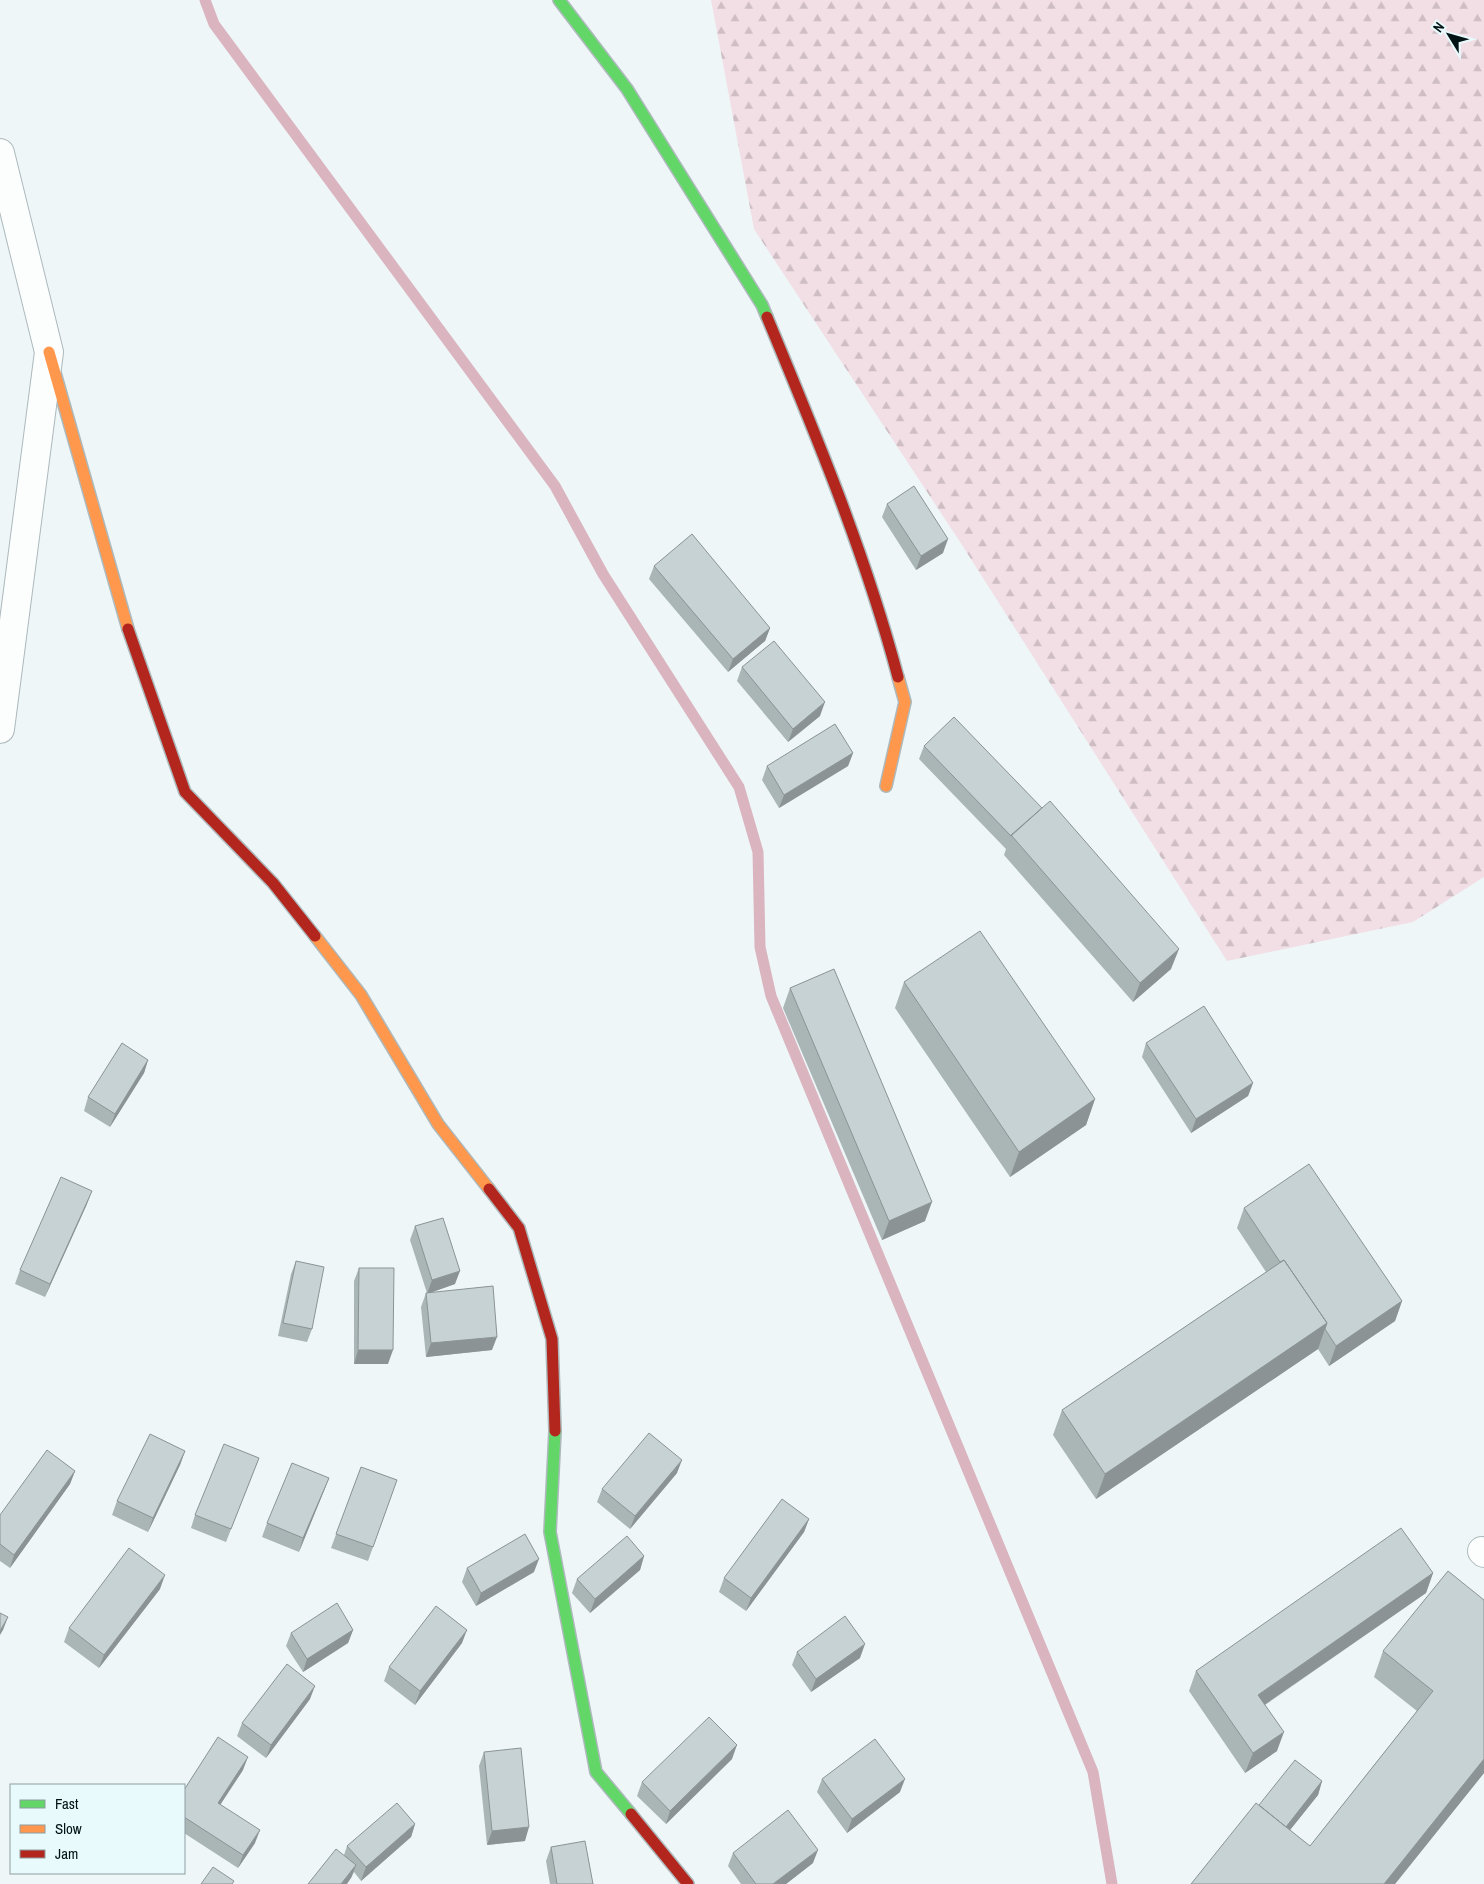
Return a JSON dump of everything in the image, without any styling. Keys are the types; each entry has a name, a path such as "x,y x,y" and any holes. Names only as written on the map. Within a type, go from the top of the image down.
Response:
{"street":[{"path":"559,0 628,89 762,305 837,487 882,617 905,702 886,786"},
{"path":"0,153 49,352 127,625 185,792 273,884 361,995 438,1124 519,1228 552,1339 555,1445 550,1532 596,1772 688,1884"},
{"path":"0,729 49,352"}],"green space":[{"path":"711,0 1484,0 1484,877 1413,922 1227,961 962,545 754,229"}],"building":[{"path":"914,486 948,539 921,556 887,504"},
{"path":"692,534 770,628 733,659 654,566"},
{"path":"774,641 825,702 793,729 742,667"},
{"path":"954,717 1042,808 1011,836 924,746"},
{"path":"835,724 853,753 784,795 767,766"},
{"path":"1050,801 1179,949 1140,983 1011,835"},
{"path":"980,931 1095,1099 1019,1152 904,982"},
{"path":"834,969 932,1202 889,1221 790,988"},
{"path":"1204,1006 1253,1083 1196,1119 1146,1043"},
{"path":"122,1043 148,1060 115,1114 88,1097"},
{"path":"1309,1164 1402,1301 1336,1346 1325,1329 1327,1323 1284,1260 1280,1262 1244,1208"},
{"path":"61,1177 92,1191 50,1284 20,1270"},
{"path":"443,1218 460,1271 432,1280 415,1226"},
{"path":"1284,1260 1327,1323 1105,1474 1062,1410"},
{"path":"296,1261 324,1267 312,1329 283,1323"},
{"path":"359,1268 394,1268 393,1350 358,1350"},
{"path":"493,1286 497,1337 431,1343 426,1293"},
{"path":"649,1433 682,1460 635,1516 602,1489"},
{"path":"150,1434 185,1451 153,1518 117,1501"},
{"path":"224,1444 259,1458 231,1529 195,1515"},
{"path":"47,1450 75,1471 14,1555 0,1544 0,1515"},
{"path":"292,1463 329,1478 303,1538 267,1523"},
{"path":"361,1467 397,1480 373,1547 336,1534"},
{"path":"782,1499 809,1519 751,1598 724,1578"},
{"path":"1401,1528 1433,1573 1258,1695 1284,1732 1253,1753 1196,1671"},
{"path":"525,1534 539,1559 481,1593 467,1568"},
{"path":"627,1536 644,1556 595,1599 577,1579"},
{"path":"129,1548 165,1575 104,1655 69,1628"},
{"path":"1448,1571 1484,1600 1484,1759 1384,1884 1191,1884 1256,1803 1310,1846 1433,1691 1383,1651"},
{"path":"337,1603 353,1630 307,1659 291,1633"},
{"path":"436,1606 467,1630 420,1691 389,1667"},
{"path":"0,1613 8,1617 0,1631"},
{"path":"845,1616 865,1644 816,1679 797,1652"},
{"path":"287,1664 315,1686 271,1745 242,1723"},
{"path":"709,1717 737,1745 670,1811 642,1782"},
{"path":"218,1737 248,1757 218,1803 260,1830 243,1855 185,1818 185,1788"},
{"path":"875,1739 905,1779 852,1819 822,1779"},
{"path":"521,1748 529,1827 492,1831 484,1752"},
{"path":"1295,1760 1322,1781 1286,1827 1259,1805"},
{"path":"397,1803 415,1824 366,1867 347,1846"},
{"path":"788,1810 818,1850 773,1884 756,1884 733,1853"},
{"path":"585,1841 593,1884 557,1884 551,1847"},
{"path":"336,1849 356,1865 341,1884 308,1884"},
{"path":"213,1867 234,1881 232,1884 201,1884"}],"waterway":[{"path":"205,0 214,24 555,486 603,574 739,787 758,852 760,947 771,996 1093,1772 1112,1884"}],"traffic: fast":[{"path":"559,0 627,89 762,305 767,317"},
{"path":"555,1431 550,1532 596,1772 631,1814"}],"traffic: slow":[{"path":"49,352 128,629"},
{"path":"886,786 905,702 898,677"},
{"path":"315,936 361,995 438,1124 489,1189"}],"traffic: jam":[{"path":"767,317 855,540 898,677"},
{"path":"128,629 185,792 273,883 315,936"},
{"path":"489,1189 519,1228 552,1339 555,1431"},
{"path":"631,1814 688,1884"}]}
